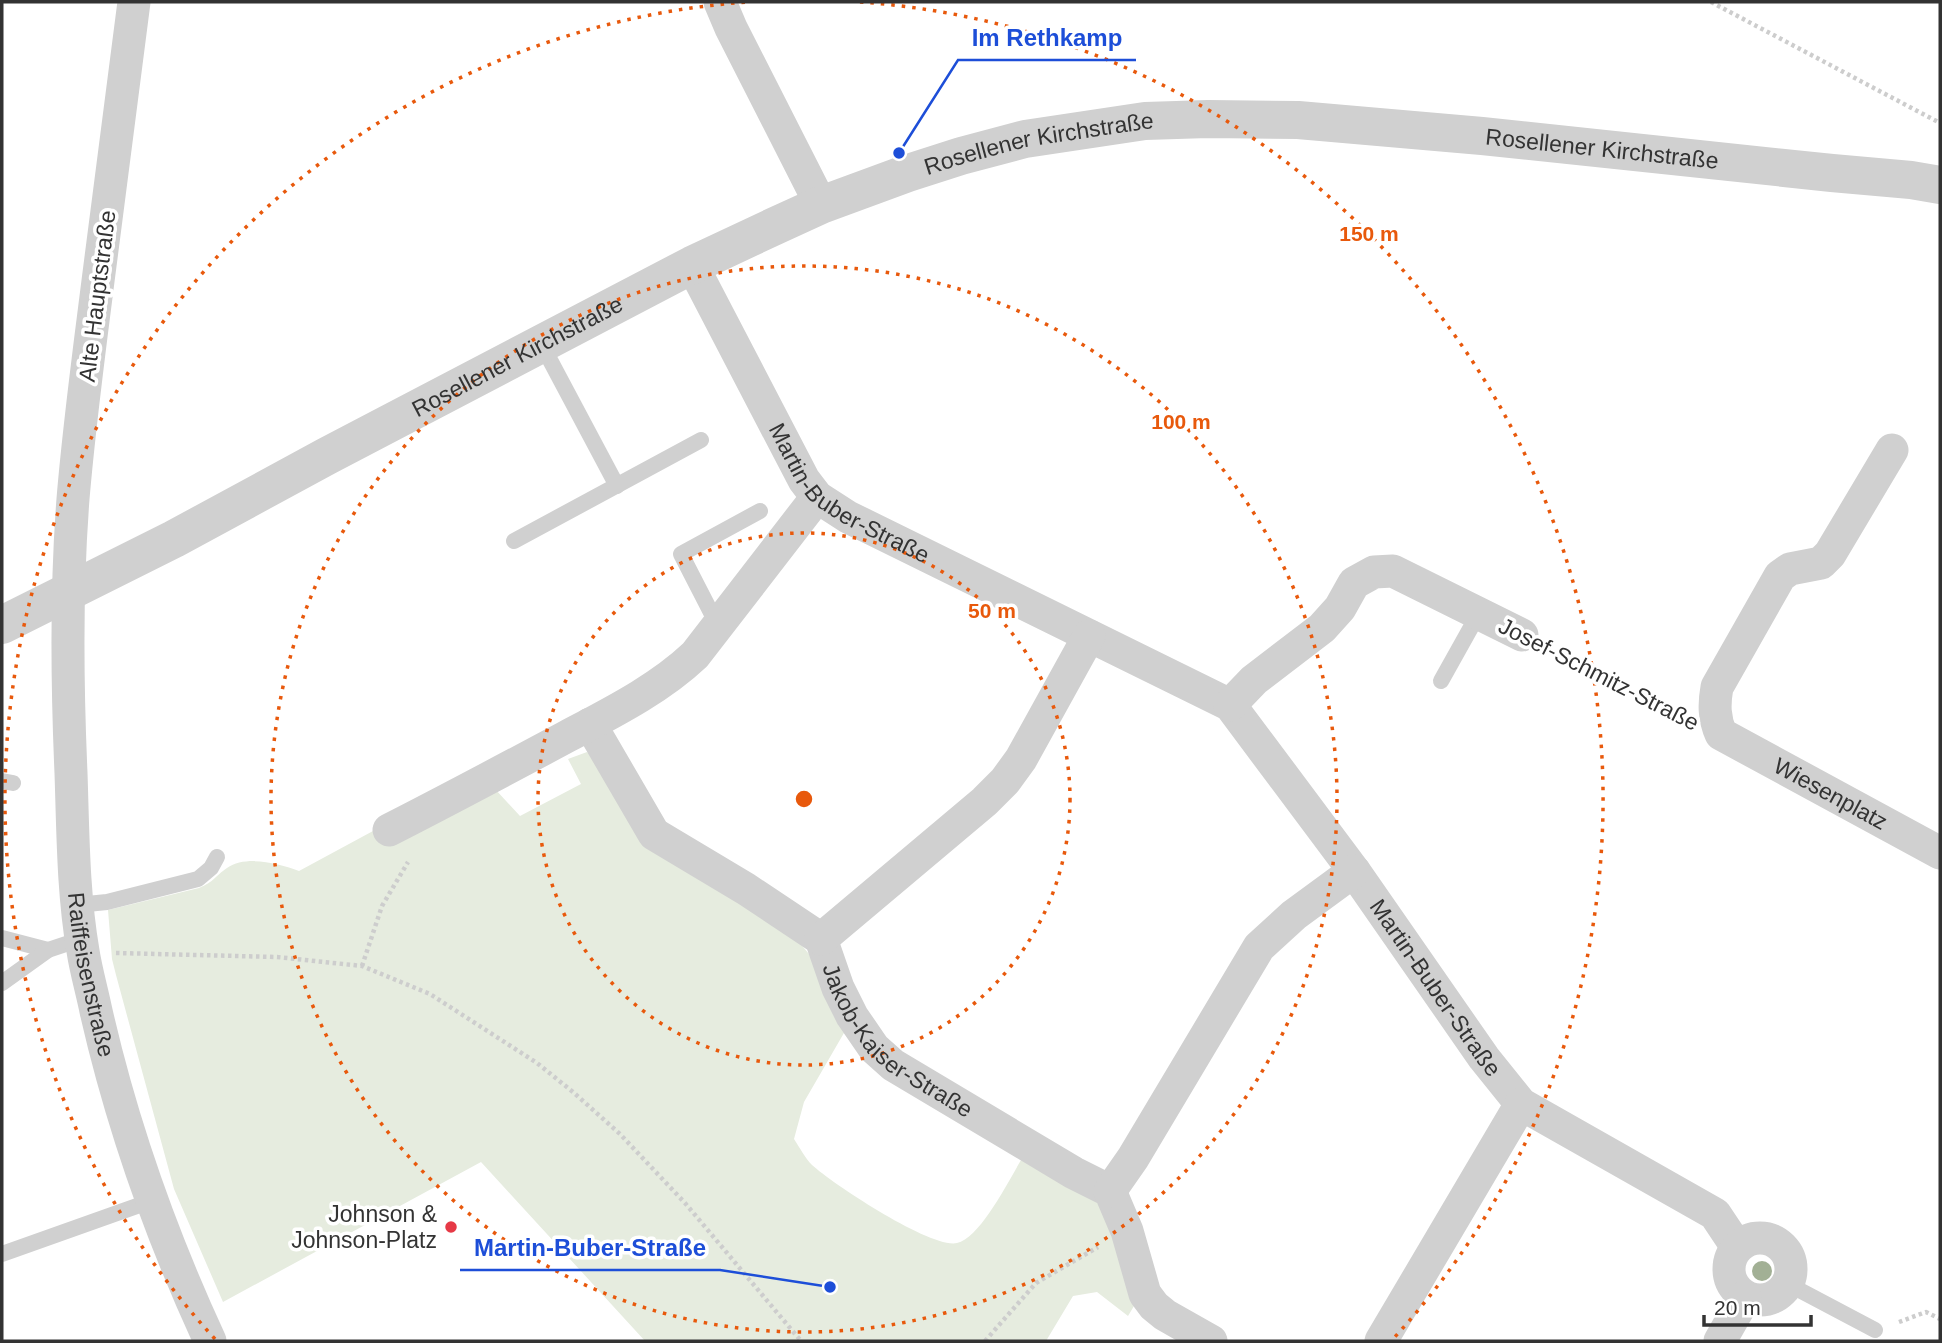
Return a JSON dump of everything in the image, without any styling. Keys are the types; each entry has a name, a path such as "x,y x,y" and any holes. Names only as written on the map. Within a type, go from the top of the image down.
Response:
{"street":[{"name":"Alte Hauptstraße","path":"68,591 73,499 88,362 134,2"},
{"path":"720,2 821,205"},
{"name":"Rosellener Kirchstraße","path":"2,625 174,539 692,265 821,205 908,173 1026,139 1145,121 1208,118 1298,120 1469,135 1940,185"},
{"name":"Martin-Buber-Straße","path":"692,265 794,462 817,497 848,517 1230,705 1354,871 1484,1058 1521,1104 1715,1214 1737,1247"},
{"name":"Josef-Schmitz-Straße","path":"1721,734 1715,715 1717,687 1772,587 1780,576 1790,569 1821,563 1830,554 1892,450"},
{"path":"389,830 590,724 680,669 695,655 817,497"},
{"name":"Josef-Schmitz-Straße","path":"1230,705 1254,680 1322,628 1340,608 1354,583 1374,572 1393,571 1522,635"},
{"name":"Raiffeisenstraße","path":"68,591 69,722 75,874 82,946 108,1062 151,1201 210,1341"},
{"path":"821,939 985,801 1005,781 1021,759 1089,636"},
{"name":"Jakob-Kaiser-Straße","path":"590,724 654,834 746,889 821,939 838,988 852,1016 874,1048 893,1065 1110,1191"},
{"name":"Wiesenplatz","path":"1721,734 1940,853"},
{"path":"1211,1341 1165,1315 1145,1294 1126,1231 1110,1191 1133,1158 1259,947 1294,915 1354,871"},
{"path":"1381,1341 1521,1104"},
{"path":"1769,1239 1779,1244 1791,1262 1788,1284 1769,1300 1756,1301 1745,1297 1734,1287 1728,1274 1730,1259 1737,1247 1747,1241 1769,1239"},
{"path":"1720,1341 1745,1297"}],"lane":[{"path":"542,345 617,486"},
{"path":"514,541 701,440"},
{"path":"718,626 681,554 760,511"},
{"path":"1441,681 1479,613"},
{"path":"78,905 107,902 198,880 211,868 217,857"},
{"path":"2,938 48,950 82,946"},
{"path":"2,983 48,950"},
{"path":"2,1254 151,1201"},
{"path":"1788,1284 1875,1330"}],"path":[{"path":"1711,2 1940,123"},
{"name":"Josef-Schmitz-Straße","path":"1522,635 1682,722 1721,734"},
{"path":"362,966 382,906 409,860"},
{"path":"82,946 276,957 362,966 430,995 527,1056 620,1134 685,1203 801,1341"},
{"path":"985,1341 1036,1283 1126,1231"},
{"path":"1875,1330 1926,1312 1940,1319"}],"shaded area":[{"path":"587,752 794,936 809,954 848,1026 804,1102 794,1139 812,1165 860,1200 905,1226 944,1242 957,1243 976,1230 1024,1155 1091,1194 1112,1218 1137,1301 1128,1316 1097,1292 1073,1296 1046,1341 645,1341 481,1162 223,1302 174,1189 112,959 108,910 199,888 227,868 243,862 272,863 299,871 373,831 495,789 520,816 581,784 568,759"}],"place":[{"name":"Im Rethkamp","path":"899,153"},
{"name":"Johnson & Johnson-Platz","path":"451,1227"},
{"name":"Martin-Buber-Straße","path":"830,1287"}]}
